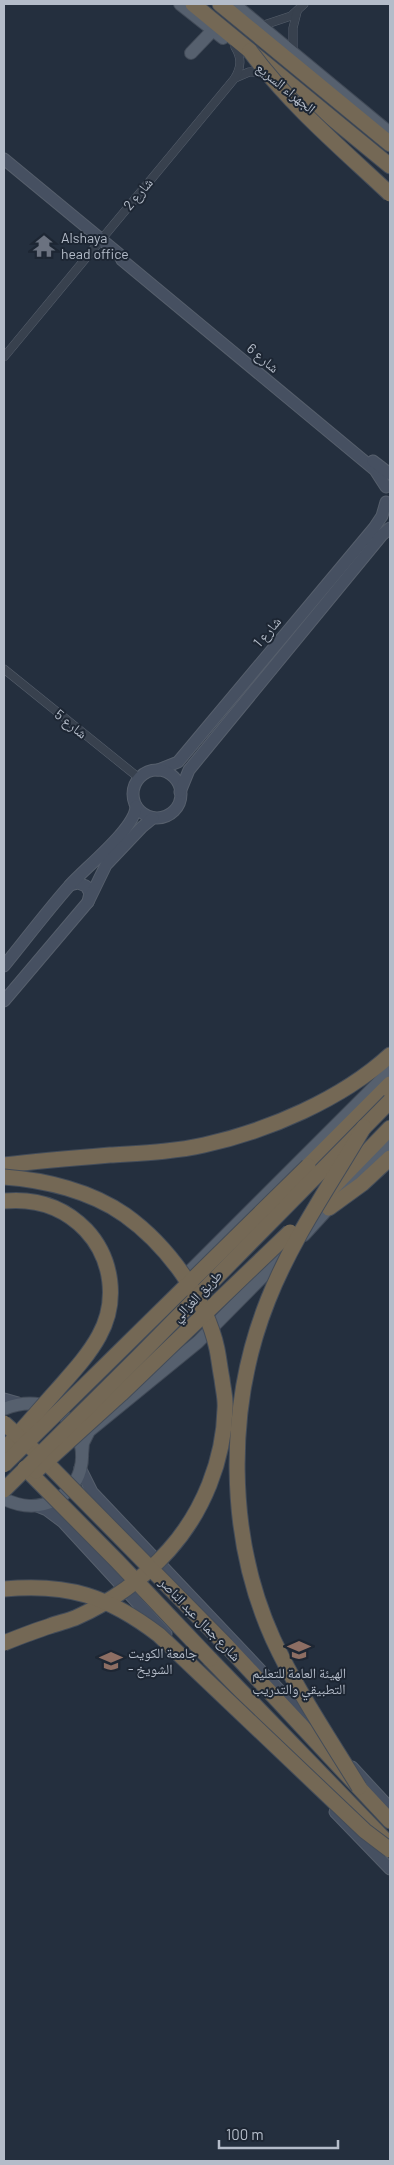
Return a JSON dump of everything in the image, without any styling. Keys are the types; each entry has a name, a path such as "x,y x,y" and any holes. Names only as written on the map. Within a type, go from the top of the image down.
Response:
{"highway":[{"name":"الجهراء السريع","path":"193,4 390,166"},
{"name":"الجهراء السريع","path":"220,4 390,144"},
{"path":"250,51 272,81 298,109 390,194"},
{"path":"4,1165 162,1152 204,1145 267,1126 321,1102 346,1087 390,1055"},
{"name":"طريق الغزالي","path":"4,1465 390,1084"},
{"name":"طريق الغزالي","path":"4,1491 390,1101"},
{"path":"359,1787 295,1683 272,1638 254,1584 243,1534 238,1485 238,1435 243,1390 255,1339 268,1300 285,1262 364,1128"},
{"path":"4,1491 22,1484 121,1394 290,1232 390,1128"},
{"path":"329,1208 362,1184 390,1158"},
{"path":"4,1177 55,1185 89,1196 124,1214 154,1239 178,1266 202,1307 217,1348 226,1408 220,1452 207,1489 191,1519 164,1555 127,1589 98,1607 73,1619 4,1643"},
{"path":"4,1201 16,1200 55,1207 78,1222 100,1248 111,1283 107,1317 94,1346 80,1365 4,1449"},
{"path":"4,1410 28,1435 34,1444 37,1454"},
{"name":"شارع جمال عبد الناصر","path":"4,1423 226,1645 390,1821"},
{"name":"شارع جمال عبد الناصر","path":"4,1449 118,1560 210,1659 390,1845"},
{"path":"4,1589 48,1588 86,1595 112,1604 136,1617 159,1635 365,1831 390,1850"}],"main road":[{"name":"الجهراء السريع","path":"180,4 269,74 390,175"},
{"path":"234,4 390,132"},
{"path":"191,53 212,30"},
{"name":"طريق الغزالي","path":"18,1403 54,1400 70,1392 390,1071"},
{"path":"7,1504 37,1506 59,1497 76,1479 81,1462 83,1443 89,1431 198,1342 329,1208 390,1141"},
{"path":"36,1402 54,1408 69,1420 79,1437 81,1462"},
{"path":"4,1410 18,1403"}],"street":[{"path":"261,26 284,19 297,12 304,4"},
{"path":"293,52 297,12"},
{"path":"234,47 240,61 239,71 235,78"},
{"path":"235,78 254,71 269,74"},
{"name":"شارع 2","path":"4,357 235,78"},
{"name":"شارع 6","path":"4,159 119,254 122,260 375,470 388,484"},
{"name":"شارع 6","path":"119,254 126,255 390,474"},
{"path":"388,484 388,506"},
{"name":"شارع 1","path":"158,770 178,762 374,528 388,506"},
{"name":"شارع 1","path":"180,792 189,770 382,535 390,528"},
{"name":"شارع 5","path":"4,669 139,778"},
{"path":"4,966 70,885 108,848 133,816 136,806 133,791 139,778 151,771 158,770 173,777 178,784 180,792 178,806 171,813 163,817 153,818 146,816 136,806"},
{"path":"4,1001 88,902 106,865 153,818"},
{"path":"70,885 78,883 86,886 90,893 88,902"},
{"path":"4,1399 18,1403"},
{"path":"81,1462 92,1492 390,1808"},
{"path":"37,1506 47,1510 63,1522 277,1755 390,1869"}],"place":[{"name":"Alshaya head office","path":"44,246"},
{"name":"الهيئة العامة للتعليم التطبيقي والتدريب","path":"299,1650"},
{"name":"جامعة الكويت - الشويخ","path":"111,1661"}]}
